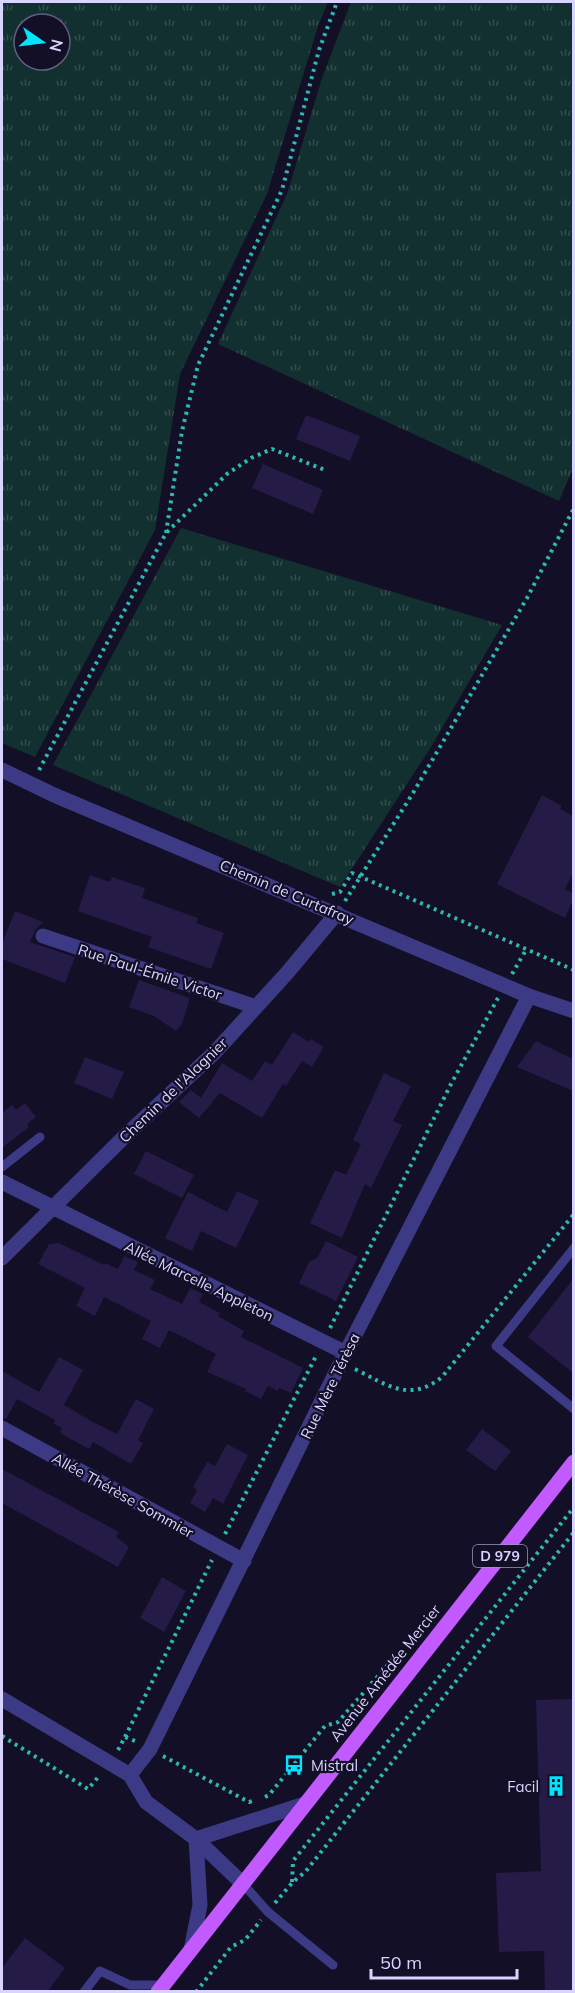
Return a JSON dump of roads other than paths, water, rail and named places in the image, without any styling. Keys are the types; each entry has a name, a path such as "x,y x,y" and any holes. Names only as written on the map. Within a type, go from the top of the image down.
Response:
{"main road":[{"name":"Avenue Amédée Mercier","path":"161,1988 573,1462"}],"street":[{"name":"Chemin de Curtafray","path":"2,770 54,795 529,996 573,1011"},
{"name":"Chemin de l'Alagnier","path":"2,1258 214,1052 337,913"},
{"name":"Rue Paul-Émile Victor","path":"43,936 256,1007"},
{"name":"Rue Mère Térèsa","path":"130,1775 150,1749 344,1358 529,996"},
{"name":"Allée Marcelle Appleton","path":"2,1182 344,1358"},
{"name":"Allée Thérèse Sommier","path":"2,1428 244,1561"},
{"path":"2,1699 130,1775 146,1802 196,1839 243,1884"},
{"path":"196,1839 305,1804"},
{"path":"191,1950 200,1905 196,1839"}],"lane":[{"path":"2,1167 40,1137"},
{"path":"573,1248 496,1346 573,1409"},
{"path":"243,1884 268,1912 333,1965"},
{"path":"84,1992 100,1971 130,1985 161,1988"}],"place":[{"name":"Mistral","path":"294,1765"},
{"name":"Facil","path":"556,1786"}]}
